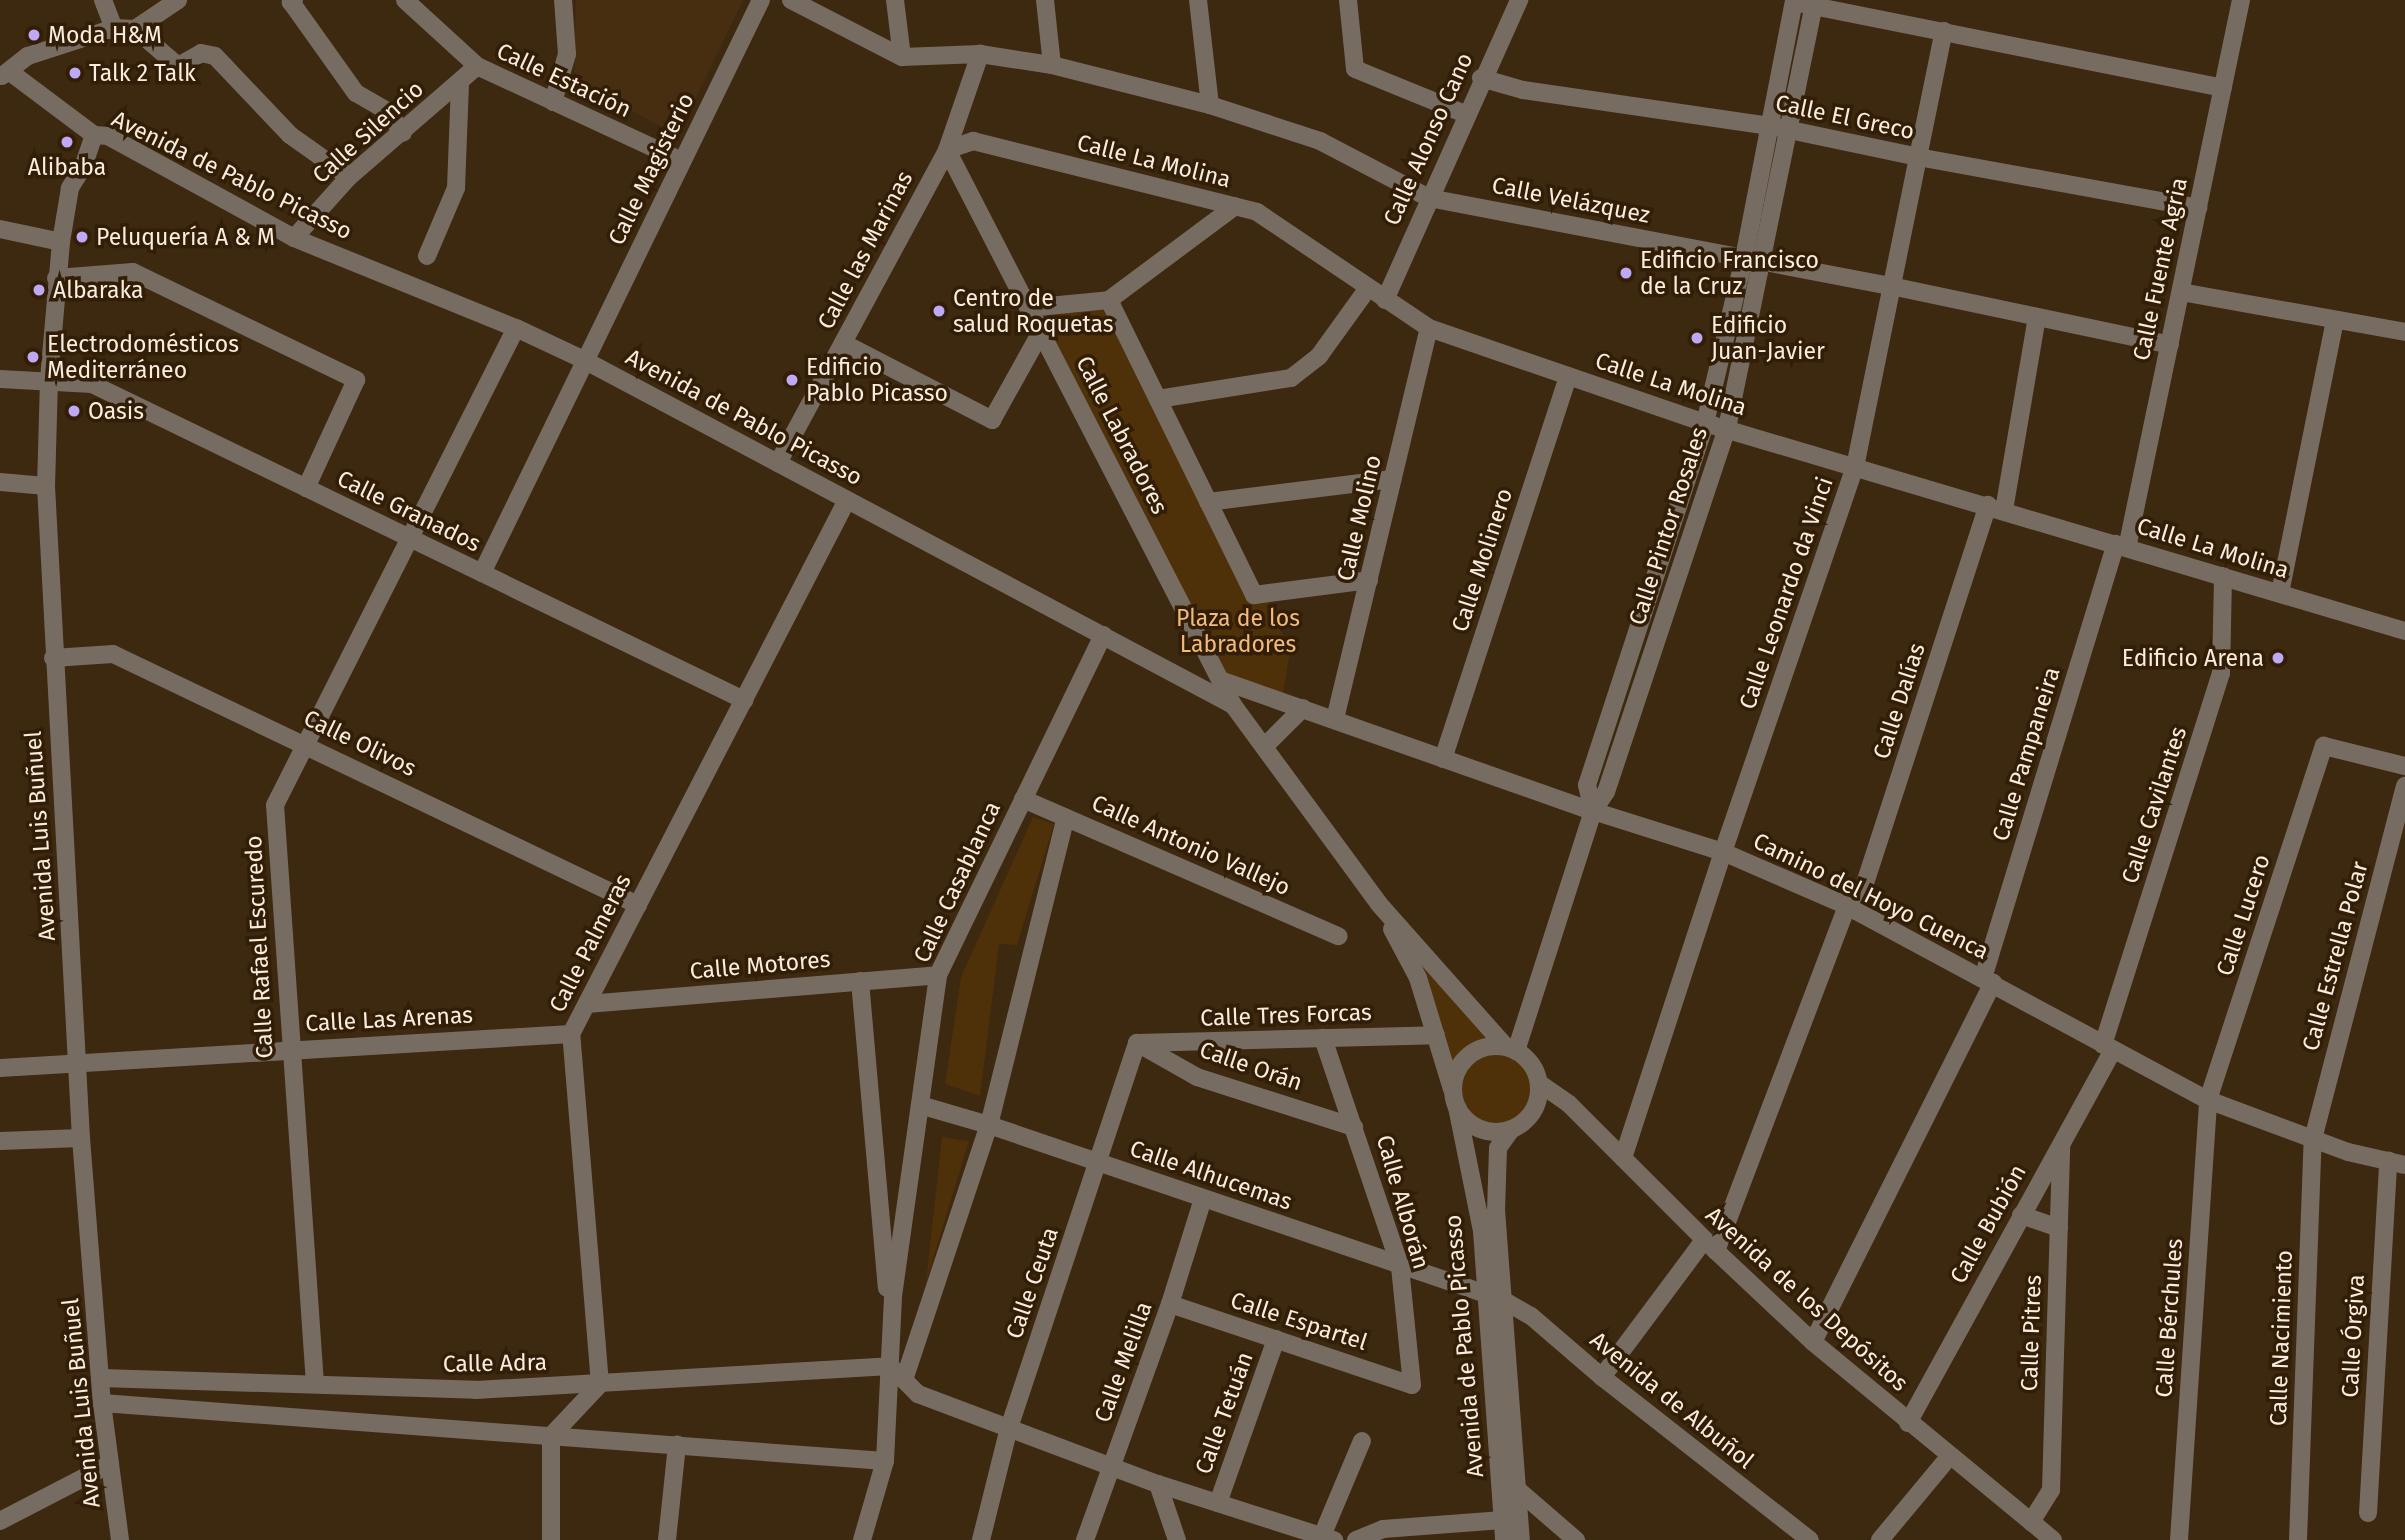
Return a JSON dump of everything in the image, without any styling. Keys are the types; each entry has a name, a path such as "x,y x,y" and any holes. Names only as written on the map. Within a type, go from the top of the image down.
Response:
{"street":[{"path":"103,0 114,28"},
{"path":"5,74 28,56 114,28 135,29 178,0"},
{"path":"295,0 291,2 356,93 387,111 403,133"},
{"name":"Calle Estación","path":"405,0 477,66 682,162"},
{"path":"553,102 567,54 563,0"},
{"name":"Calle Magisterio","path":"482,573 761,0"},
{"path":"791,0 902,57"},
{"path":"895,0 902,57"},
{"path":"1045,0 1052,65"},
{"path":"1198,0 1210,105"},
{"path":"1348,0 1355,69 1465,114"},
{"name":"Calle Alonso Cano","path":"1385,300 1481,78 1519,0"},
{"name":"Calle Fuente Agria","path":"2122,546 2169,345 2241,0"},
{"path":"1791,1 2222,88"},
{"name":"Calle Pintor Rosales","path":"1593,811 1587,785 1705,423 1744,258 1771,126 1791,1"},
{"name":"Calle Pintor Rosales","path":"1511,1049 1593,811 1606,792 1727,428 1814,4"},
{"path":"135,29 178,66 201,53 215,56 290,135 349,177"},
{"name":"Calle Leonardo da Vinci","path":"1623,1158 1723,852 1855,467 1944,30"},
{"name":"Calle Velázquez","path":"902,57 980,54 1052,65 1210,105 1320,141 1429,198 1891,286 2169,345"},
{"name":"Calle las Marinas","path":"778,463 947,150 980,54"},
{"name":"Calle Silencio","path":"294,238 349,177 403,133 477,66"},
{"name":"Avenida de Pablo Picasso","path":"5,74 94,135 108,136 294,238 516,328 584,360 1233,705 1379,904 1511,1049"},
{"name":"Calle El Greco","path":"1481,78 1523,90 1771,126 1918,157 2198,208"},
{"path":"428,256 456,188 460,83"},
{"name":"Avenida Luis Buñuel","path":"94,135 83,167 70,188 56,278 46,486 53,658 81,1138 102,1403 120,1540"},
{"name":"Calle La Molina","path":"947,150 973,141 1257,212 1429,328 1705,423 2405,631"},
{"name":"Calle Labradores","path":"947,150 1233,705"},
{"path":"1028,307 1109,300 1235,206"},
{"path":"0,229 61,242"},
{"path":"56,278 133,272 356,380 306,488"},
{"path":"1158,399 1291,378 1320,356 1368,288"},
{"path":"2180,292 2405,332"},
{"path":"1109,300 1254,595 1369,580"},
{"name":"Calle Dalías","path":"1602,1377 1710,1246 1852,909 1996,508 2037,317"},
{"path":"2280,593 2335,320"},
{"name":"Calle Rafael Escuredo","path":"315,1384 275,805 516,328"},
{"name":"Calle Molino","path":"1335,719 1429,328"},
{"path":"843,343 992,420 1041,332"},
{"name":"Calle Molinero","path":"1443,759 1568,376"},
{"name":"Calle Granados","path":"0,379 92,384 744,700"},
{"path":"1208,502 1393,480"},
{"path":"0,482 46,486"},
{"name":"Calle Palmeras","path":"600,1384 571,1034 847,499"},
{"name":"Calle Pampaneira","path":"1813,1342 1988,980 2122,546"},
{"name":"Calle Cavilantes","path":"2108,1047 2221,673 2222,576"},
{"name":"Calle Casablanca","path":"862,1540 886,1461 893,1296 938,975 1103,635"},
{"name":"Calle Olivos","path":"53,658 113,654 638,905"},
{"name":"Camino del Hoyo Cuenca","path":"1220,680 1593,811 1723,852 1852,909 2208,1100 2313,1139 2396,1163"},
{"path":"1264,747 1303,708"},
{"name":"Calle Lucero","path":"2208,1100 2324,746 2405,766"},
{"name":"Calle Estrella Polar","path":"2313,1139 2405,786"},
{"name":"Calle Antonio Vallejo","path":"1023,799 1338,936"},
{"path":"904,1380 989,1125 1066,817"},
{"name":"Avenida de Pablo Picasso","path":"1379,904 1418,978 1455,1100 1495,1297 1518,1490 1521,1540"},
{"name":"Calle Motores","path":"587,1004 938,975"},
{"name":"Calle Casablanca","path":"860,981 891,1334"},
{"name":"Calle Las Arenas","path":"0,1068 571,1034"},
{"name":"Calle Tres Forcas","path":"1137,1043 1436,1035"},
{"name":"Calle Alborán","path":"1323,1038 1400,1266 1412,1385"},
{"name":"Calle Orán","path":"1137,1043 1197,1077 1354,1126"},
{"name":"Calle Ceuta","path":"981,1540 1009,1428 1137,1043"},
{"name":"Calle Bubión","path":"1908,1423 2062,1141 2108,1047"},
{"path":"1483,1048 1511,1049 1527,1059 1539,1083 1536,1107 1521,1125 1510,1131 1497,1133 1473,1126 1455,1100 1458,1070 1473,1053 1483,1048"},
{"name":"Avenida de los Depósitos","path":"1539,1083 1569,1104 1710,1246 1813,1342 1949,1457 2053,1540"},
{"name":"Calle Bérchules","path":"2179,1540 2208,1100"},
{"name":"Calle Alhucemas","path":"920,1105 989,1125 1495,1297"},
{"name":"Avenida de Pablo Picasso","path":"1504,1540 1495,1297 1496,1210 1498,1148 1510,1131"},
{"path":"0,1141 81,1138"},
{"name":"Calle Nacimiento","path":"2298,1540 2313,1139"},
{"name":"Calle Pitres","path":"2031,1522 2051,1490 2062,1141"},
{"name":"Calle Órgiva","path":"2368,1513 2396,1163"},
{"name":"Calle Melilla","path":"1085,1540 1170,1304 1203,1199"},
{"path":"2021,1215 2059,1228"},
{"name":"Avenida de Albuñol","path":"1495,1297 1531,1316 1602,1377 1810,1540"},
{"name":"Calle Espartel","path":"1170,1304 1412,1385"},
{"name":"Calle Tetuán","path":"1218,1503 1276,1339"},
{"path":"890,1366 918,1394 1158,1483 1328,1538 1362,1441"},
{"name":"Calle Adra","path":"101,1378 476,1390 890,1366"},
{"path":"551,1540 551,1436 600,1384"},
{"path":"102,1403 886,1461"},
{"path":"667,1540 677,1445"},
{"path":"1880,1540 1949,1457"},
{"path":"0,1521 110,1464"},
{"path":"1158,1483 1177,1540"},
{"path":"1518,1490 1576,1540"},
{"path":"1356,1540 1503,1520"}],"shaded area":[{"path":"576,0 743,0 678,135 574,81"}],"green space":[{"name":"Plaza de los Labradores","path":"1109,300 1254,595 1265,594 1290,651 1282,701 1220,680 1028,308"},
{"path":"1033,817 1054,824 1017,945 999,944 980,1096 945,1084 961,977"},
{"path":"1404,941 1497,1039 1469,1046 1452,1066"},
{"path":"1495,1053 1509,1056 1521,1063 1528,1075 1531,1089 1528,1103 1521,1115 1509,1122 1495,1125 1481,1122 1469,1115 1462,1103 1459,1089 1462,1075 1469,1063 1481,1056"},
{"path":"942,1137 969,1141 926,1282"}],"place":[{"name":"Moda H&M","path":"34,35"},
{"name":"Talk 2 Talk","path":"75,73"},
{"name":"Alibaba","path":"67,142"},
{"name":"Peluquería A & M","path":"82,237"},
{"name":"Edificio Francisco de la Cruz","path":"1626,273"},
{"name":"Albaraka","path":"39,290"},
{"name":"Centro de salud Roquetas","path":"939,311"},
{"name":"Edificio Juan-Javier","path":"1697,338"},
{"name":"Electrodomésticos Mediterráneo","path":"33,357"},
{"name":"Edificio Pablo Picasso","path":"792,380"},
{"name":"Oasis","path":"74,411"},
{"name":"Edificio Arena","path":"2278,658"}]}
